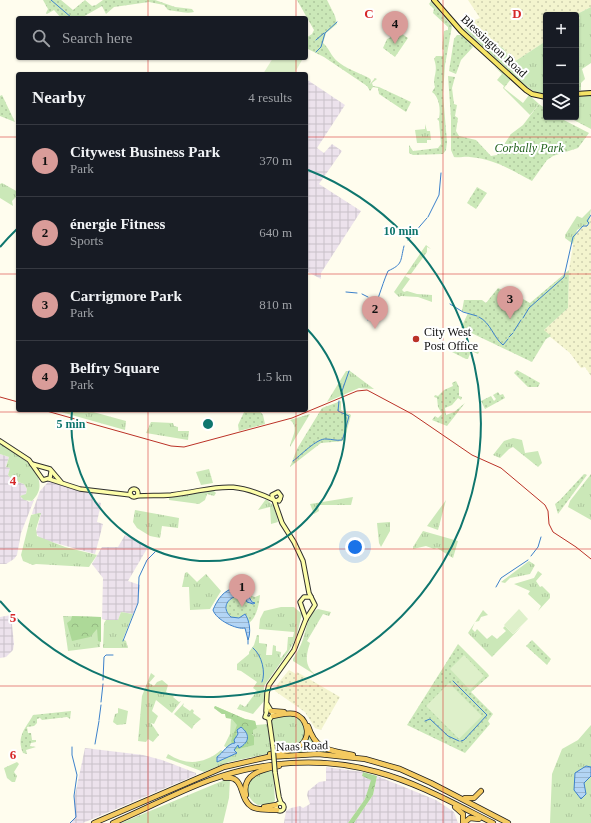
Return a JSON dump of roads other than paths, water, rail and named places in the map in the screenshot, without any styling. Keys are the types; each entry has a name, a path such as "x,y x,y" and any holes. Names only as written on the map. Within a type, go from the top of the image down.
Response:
{"highway":[{"path":"270,714 289,711 301,715 308,723 313,739 324,749 385,764"},
{"path":"224,767 257,757 292,749 303,743 307,729 301,718 290,713 270,714"},
{"name":"Naas Road","path":"94,823 224,767 268,757 304,754 341,756 385,764 446,791 508,823"},
{"name":"Naas Road","path":"113,823 210,780 259,766 283,763 314,763 340,764 364,768 423,789 493,823"},
{"path":"278,804 263,807 250,802 245,789 251,776 262,770 280,766 314,763"},
{"path":"175,795 231,777 239,781 245,799 253,807 278,810"},
{"path":"423,789 461,811 464,816 463,823"},
{"path":"446,791 470,799 481,791 477,798 478,804 497,818"},
{"path":"463,823 473,817 488,823"}],"main road":[{"name":"Blessington Road","path":"434,0 461,30 526,90 532,94 543,96"},
{"path":"579,94 591,93"},
{"path":"0,441 22,455 32,464 43,480 49,479 88,490 131,493 134,489 147,494"},
{"path":"32,464 42,468 48,468 62,483"},
{"path":"39,475 42,468"},
{"path":"49,479 52,476 51,472"},
{"path":"131,493 133,497 147,494 170,495 224,486 236,486 263,493 279,493 280,499 278,508"},
{"path":"137,490 137,496"},
{"path":"263,493 274,500 280,499"},
{"path":"273,494 282,523 299,552 311,597 315,605 310,610 294,650 269,685 267,693 267,704 270,714 272,747 279,797 278,804 278,810 281,811 284,808 278,804"},
{"path":"306,619 300,602 304,597 307,583"},
{"path":"304,597 311,597"},
{"path":"303,610 310,610"}],"water":[{"path":"236,588 245,590 252,602 255,603 253,604 247,602 242,593 234,592 234,597 227,603 226,606 228,614 231,617 239,618 245,614 250,627 248,640 245,628 227,624 215,614 213,610 217,602 228,590"},
{"path":"241,727 246,732 248,738 247,741 239,748 238,745 234,750 237,753 217,762 217,757 228,746 235,743 234,740 238,734 237,730"},
{"path":"586,766 591,767 591,776 584,783 586,794 581,799 574,790 575,773"}],"waterway":[{"path":"51,0 70,16"},
{"path":"316,52 321,47 325,33 337,22"},
{"path":"316,40 324,33"},
{"path":"428,217 439,195 441,173"},
{"path":"523,318 529,308 564,277 573,237 583,226 587,226 589,223 587,221 591,215"},
{"path":"408,240 427,218"},
{"path":"368,320 374,309 388,271 399,264 404,246"},
{"path":"346,292 357,293"},
{"path":"362,294 368,297"},
{"path":"450,304 463,312 477,316"},
{"path":"479,317 489,326 503,345 508,339"},
{"path":"514,331 521,320"},
{"path":"509,337 513,333"},
{"path":"341,394 349,371"},
{"path":"293,461 313,444 322,439 342,440 349,416 338,411 339,401"},
{"path":"531,556 538,547 541,537"},
{"path":"123,641 138,603 139,577 147,560 155,552"},
{"path":"496,587 501,578 528,560"},
{"path":"253,648 261,659 264,674 262,682"},
{"path":"103,680 104,657 106,655 113,655"},
{"path":"453,681 487,715 464,740 461,741"},
{"path":"101,702 103,684"},
{"path":"99,720 101,705"},
{"path":"425,721 430,719 448,736 459,741"},
{"path":"95,744 99,721"},
{"path":"70,823 76,817 74,796 77,775 72,755 72,747"}],"tram line":[{"path":"308,411 357,391 367,390 412,414 472,455 501,468 545,505 548,511 549,524 553,532 591,559"},
{"path":"0,397 16,401"},
{"path":"50,412 171,446 184,447 292,418 306,412"}],"place":[{"name":"Belfry Square","path":"395,44"},
{"name":"Carrigmore Park","path":"510,319"},
{"name":"énergie Fitness","path":"375,329"},
{"name":"City West Post Office","path":"416,339"},
{"name":"Citywest Business Park","path":"242,607"}],"park label":[{"name":"Corbally Park","path":"529,148"}]}
